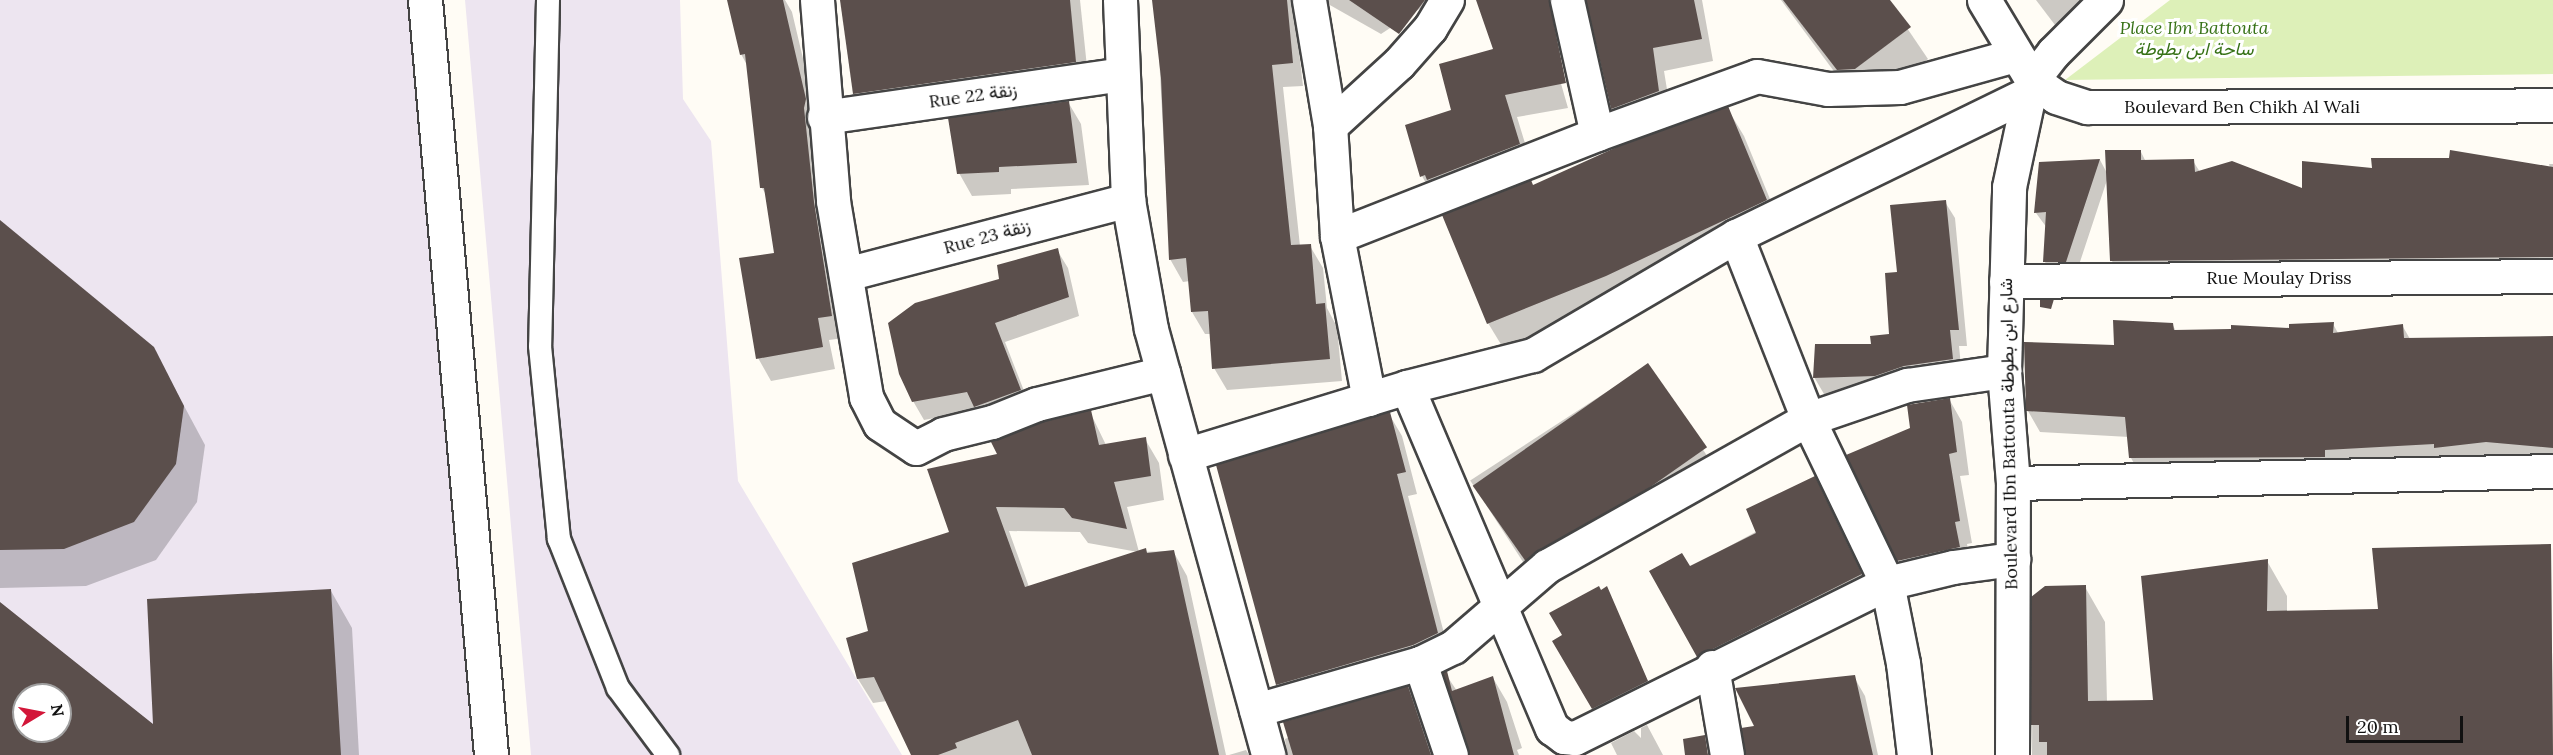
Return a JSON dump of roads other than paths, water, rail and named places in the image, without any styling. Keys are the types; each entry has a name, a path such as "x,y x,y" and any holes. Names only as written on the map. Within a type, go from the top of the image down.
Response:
{"street":[{"path":"425,0 491,755"},
{"path":"817,0 824,117 846,274 867,397 880,424 916,448 943,434 1037,404 1163,373"},
{"path":"1120,0 1128,200 1151,329 1268,755"},
{"path":"1309,0 1330,126 1337,236 1369,399"},
{"path":"1330,126 1399,63 1430,28 1447,0"},
{"path":"1568,0 1597,134"},
{"name":"Boulevard Ben Chikh Al Wali","path":"1984,0 2025,76 2056,98 2087,107 2553,105"},
{"name":"Boulevard Ibn Battouta شارع ابن بطوطة","path":"2012,755 2013,483 2004,371 2009,187 2025,76 2106,0"},
{"name":"Rue 22 زنقة","path":"824,117 1122,74"},
{"path":"1337,236 1597,134 1757,76 1828,89 1900,87 2025,76"},
{"path":"1185,455 1407,387 1533,354 1736,236 2025,76"},
{"name":"Rue 23 زنقة","path":"846,274 1128,200"},
{"path":"1736,236 1808,419 1887,583 1903,663 1914,755"},
{"name":"Rue Moulay Driss","path":"2006,281 2553,276"},
{"path":"1256,710 1420,663 1468,636 1547,566 1808,419 1907,385 2004,371"},
{"path":"1407,387 1552,728 1564,737 1575,738 1712,667 1887,583 1953,567 2013,559"},
{"path":"2013,483 2553,471"},
{"path":"1420,663 1451,755"},
{"path":"1712,667 1727,755"}],"lane":[{"path":"548,0 540,346 559,539 618,688 668,755"}],"park label":[{"name":"Place Ibn Battouta ساحة ابن بطوطة","path":"2194,39"}]}
